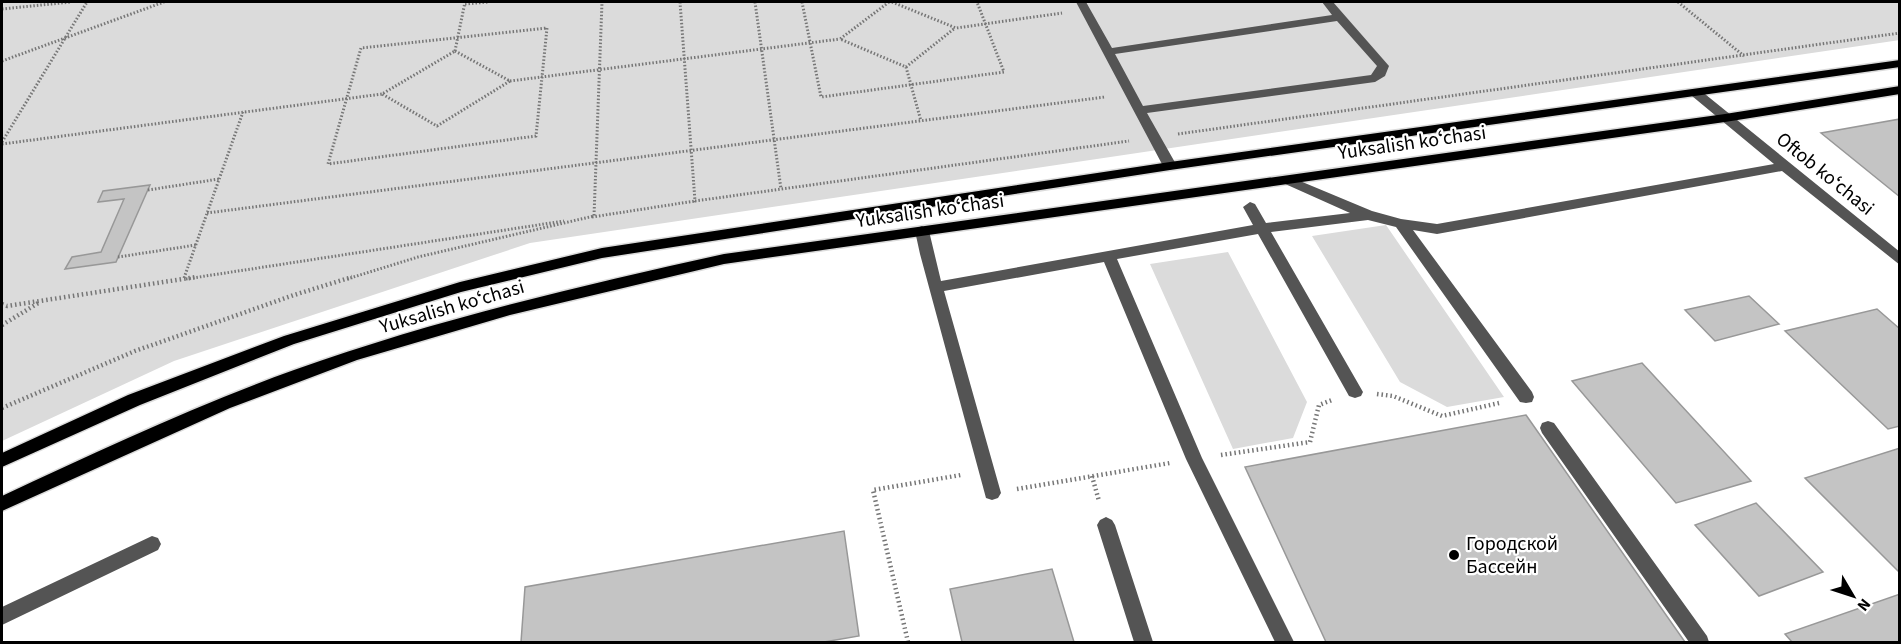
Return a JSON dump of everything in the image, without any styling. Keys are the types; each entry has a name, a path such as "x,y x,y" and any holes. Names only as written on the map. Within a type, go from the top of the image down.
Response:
{"main road":[{"name":"Yuksalish koʻchasi","path":"2,460 134,400 289,340 460,287 602,253 1170,166 1899,63"},
{"name":"Yuksalish koʻchasi","path":"2,504 144,437 300,374 468,320 607,284 724,260 1725,118 1899,90"}],"street":[{"path":"1139,110 1375,78 1381,73 1383,66 1327,2"},
{"path":"1083,5 1170,166"},
{"path":"1107,52 1341,17"},
{"name":"Oftob koʻchasi","path":"1696,93 1899,260"},
{"path":"1288,180 1368,215 1401,224 1437,229 1784,166"},
{"path":"1250,207 1355,392"},
{"path":"936,287 1263,228 1368,215"},
{"path":"1401,224 1526,397"},
{"path":"922,231 992,493"},
{"path":"1109,256 1194,459 1285,642"},
{"path":"1548,428 1700,642"},
{"path":"1106,525 1144,642"},
{"path":"2,616 152,544"}],"path":[{"path":"2,9 71,2"},
{"path":"2,143 87,2"},
{"path":"2,61 164,2"},
{"path":"2,143 382,94 455,51 464,3 488,2"},
{"path":"594,216 602,2"},
{"path":"680,2 695,201"},
{"path":"755,2 781,189"},
{"path":"802,2 821,97 1004,72 977,2"},
{"path":"382,94 437,126 510,81 840,39 891,2 956,28"},
{"path":"1678,2 1744,56"},
{"path":"906,68 956,28 1083,5"},
{"path":"547,28 542,77 536,136 328,164 361,48 547,28"},
{"path":"2,304 8,306 695,201 1899,33"},
{"path":"840,39 906,68 921,121"},
{"path":"455,51 510,81"},
{"path":"207,213 1130,94"},
{"path":"184,279 243,112"},
{"path":"148,190 219,179"},
{"path":"2,408 135,351 294,295 418,257 594,216"},
{"path":"118,257 196,245"},
{"path":"2,325 43,300"},
{"path":"992,493 1310,442 1318,405 1355,392 1393,396 1442,416 1526,397"},
{"path":"908,642 873,490 985,470"}],"shaded area":[{"path":"2,2 1899,2 1900,40 530,243 174,361 2,441"},
{"path":"1386,225 1504,397 1447,407 1400,382 1312,236"},
{"path":"1228,252 1307,402 1293,438 1233,449 1150,264"}],"building":[{"path":"1900,119 1900,197 1821,133"},
{"path":"150,185 116,262 65,269 72,257 101,252 124,199 98,202 103,191"},
{"path":"1749,296 1779,324 1715,341 1685,310"},
{"path":"1877,309 1900,329 1900,426 1888,429 1785,331"},
{"path":"1642,363 1751,481 1676,503 1572,381"},
{"name":"Городской Бассейн","path":"1526,415 1685,642 1326,642 1245,467"},
{"path":"1900,448 1900,573 1805,478"},
{"path":"1756,503 1823,572 1759,596 1695,525"},
{"path":"844,531 859,636 824,642 521,642 525,587"},
{"path":"1052,569 1074,642 962,642 950,589"},
{"path":"1900,594 1900,642 1792,642 1785,634"}],"place":[{"name":"Городской Бассейн","path":"1454,555"}]}
